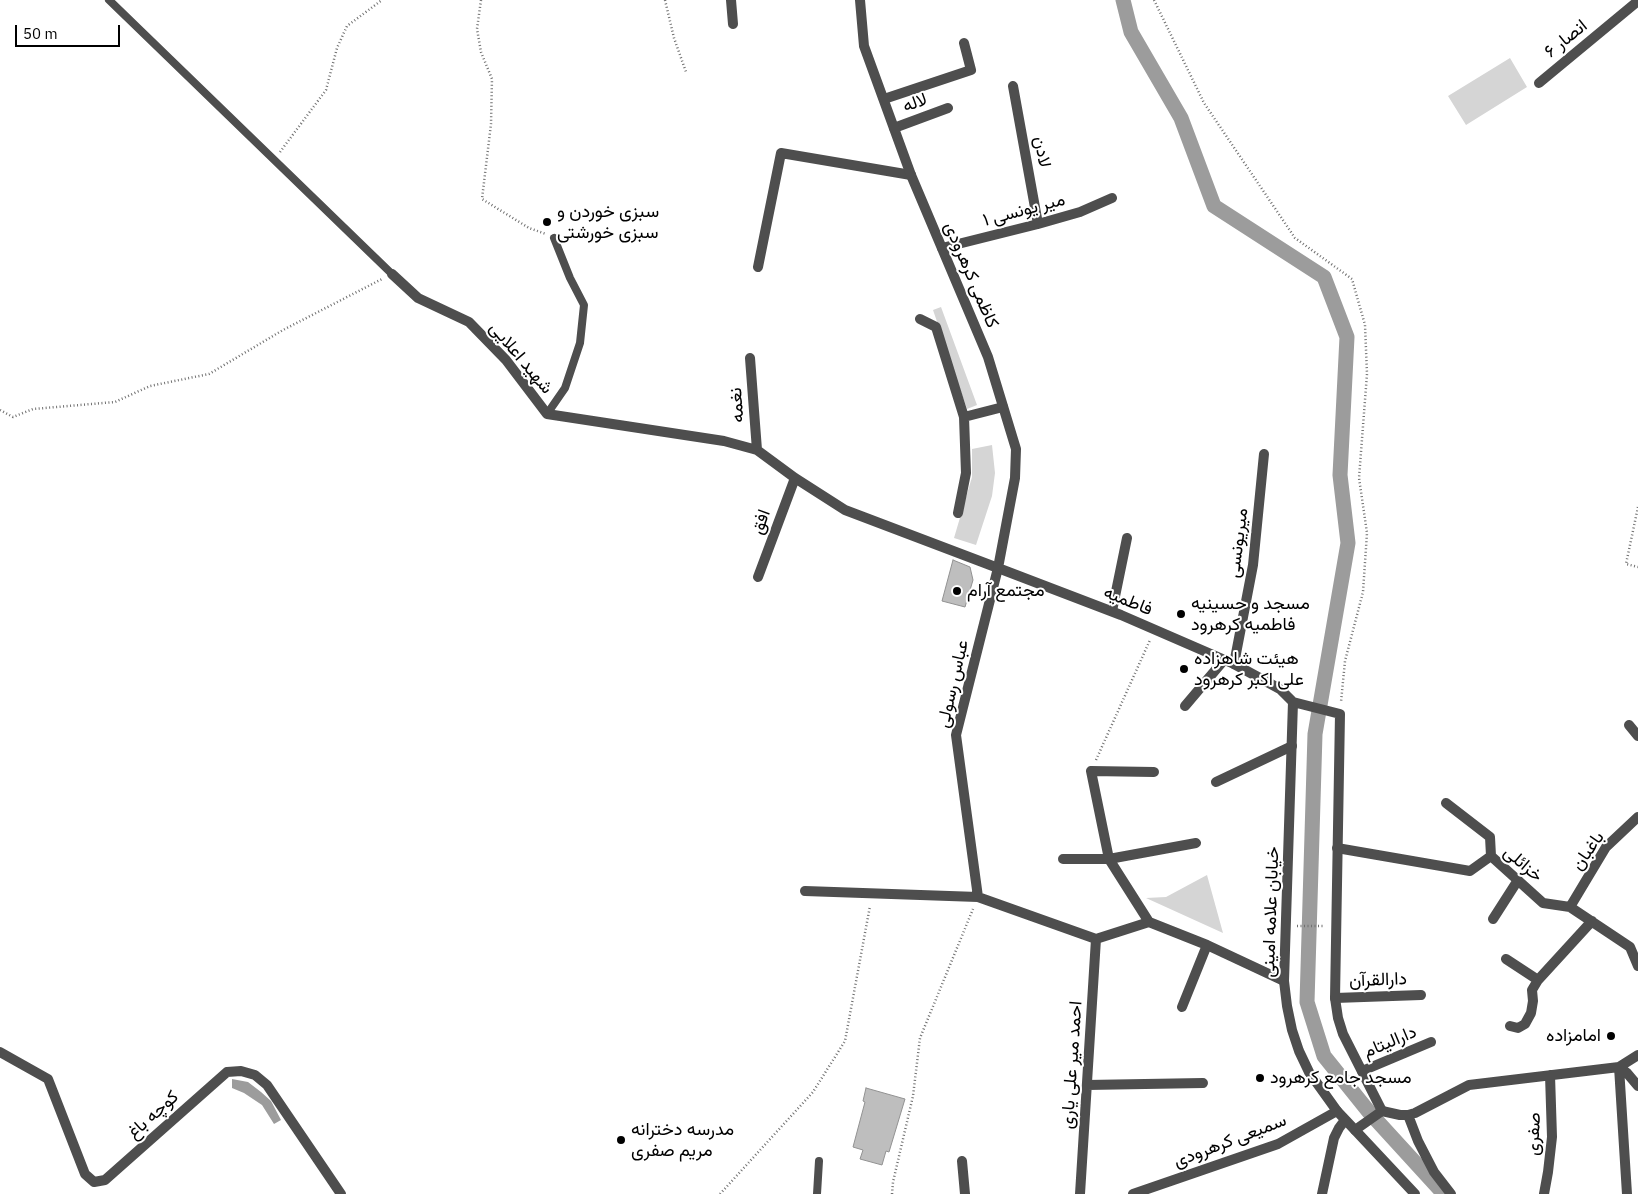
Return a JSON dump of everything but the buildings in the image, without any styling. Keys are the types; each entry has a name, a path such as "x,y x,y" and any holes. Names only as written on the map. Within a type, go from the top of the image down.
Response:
{"street":[{"path":"731,0 733,24"},
{"name":"کاظمی کرهرودی","path":"860,0 864,46 911,176 988,357 1016,449 1015,478 998,568"},
{"name":"انصار ۶","path":"1539,83 1638,2"},
{"path":"884,99 971,70 964,43"},
{"name":"لادن","path":"1013,86 1038,224"},
{"name":"لاله","path":"894,128 948,108"},
{"path":"758,267 781,153 911,176"},
{"name":"میر یونسی ۱","path":"942,248 1080,212 1112,198"},
{"name":"شهید اعلایی","path":"392,274 418,298 469,322 506,360 547,414 724,440 757,450 795,478"},
{"path":"920,319 936,327 964,418 966,473 958,513"},
{"name":"نغمه","path":"750,358 757,450"},
{"path":"964,418 1003,407"},
{"name":"میریونسی","path":"1229,662 1253,565 1264,454"},
{"name":"فاطمیه","path":"795,478 845,510 1112,612 1229,662 1280,689 1293,702"},
{"name":"افق","path":"758,577 795,478"},
{"path":"1112,612 1127,538"},
{"name":"عباس رسولی","path":"978,897 956,735 998,568"},
{"path":"1185,706 1229,662"},
{"path":"1293,702 1340,714 1335,998 1343,1034 1382,1111"},
{"name":"خیابان علامه امینی","path":"1293,702 1284,981 1292,1030 1299,1051 1310,1072 1336,1111 1415,1194"},
{"path":"1629,725 1638,736"},
{"path":"1216,782 1292,746"},
{"path":"1154,772 1091,771 1109,859 1149,922 1208,945 1284,981"},
{"path":"1446,803 1490,837 1491,856"},
{"name":"باغبان","path":"1570,907 1606,847 1638,817"},
{"path":"1063,859 1109,859 1196,843"},
{"name":"خزائلی","path":"1337,848 1470,871 1491,856 1543,903 1570,907 1630,947 1638,966"},
{"path":"1493,919 1518,880"},
{"path":"805,891 978,897 1096,939 1149,922"},
{"path":"1510,1026 1518,1028 1525,1024 1531,1013 1532,990 1538,980 1592,921"},
{"name":"احمد میر علی یاری","path":"1080,1194 1096,939"},
{"path":"1182,1008 1208,945"},
{"path":"1506,959 1538,980"},
{"name":"دارالقرآن","path":"1335,998 1421,995"},
{"name":"دارالیتام","path":"1362,1071 1431,1042"},
{"name":"کوچه باغ","path":"0,1052 48,1079 85,1174 94,1182 105,1180 227,1072 241,1071 255,1075 267,1085 341,1194"},
{"path":"1355,1130 1382,1111 1400,1115 1415,1113 1469,1085 1619,1067 1638,1055"},
{"path":"1619,1067 1638,1086"},
{"path":"1619,1067 1627,1194"},
{"name":"صفری","path":"1544,1194 1552,1137 1550,1075"},
{"path":"1087,1085 1203,1083"},
{"name":"سمیعی کرهرودی","path":"1133,1194 1278,1144 1336,1111"},
{"path":"1408,1115 1418,1141 1434,1172 1451,1194"},
{"path":"1322,1194 1332,1144 1345,1120"},
{"path":"962,1162 965,1194"}],"lane":[{"path":"108,0 392,274"},
{"path":"547,414 565,388 580,343 584,306 570,278 554,238"},
{"path":"817,1194 819,1160"}],"path":[{"path":"274,159 326,90 337,48 347,26 382,0"},
{"path":"481,0 477,29 481,52 492,79 491,124 482,199 529,228 554,238"},
{"path":"665,0 674,38 686,72"},
{"path":"1154,0 1204,104 1295,238 1352,280 1365,325 1367,374 1359,478 1367,533 1363,592 1345,662 1340,714"},
{"path":"0,410 13,417 33,409 115,402 150,386 209,374 283,330 392,274"},
{"path":"1638,507 1626,564 1638,567"},
{"path":"1091,771 1155,630"},
{"path":"720,1194 813,1092 845,1042 871,894"},
{"path":"892,1194 893,1182 913,1096 920,1038 978,897"},
{"path":"1298,926 1322,927"}],"shaded area":[{"path":"1510,58 1527,87 1466,125 1448,96"},
{"path":"941,307 977,405 967,409 933,310"},
{"path":"992,445 995,473 992,496 976,545 954,538 972,477 972,449"},
{"path":"1207,875 1223,933 1146,898 1166,897"},
{"path":"232,1079 248,1082 261,1092 271,1101 281,1120 274,1124 262,1105 244,1093 232,1088"}],"waterway":[{"path":"1123,0 1131,32 1181,118 1214,206 1324,277 1347,337 1340,475 1348,543 1315,734 1307,1002 1324,1056 1369,1112 1444,1194"}],"place":[{"name":"سبزی خوردن و سبزی خورشتی","path":"547,222"},
{"name":"مجتمع آرام","path":"957,591"},
{"name":"مسجد و حسینیه فاطمیه کرهرود","path":"1181,614"},
{"name":"هیئت شاهزاده علی اکبر کرهرود","path":"1184,669"},
{"name":"امامزاده","path":"1611,1036"},
{"name":"مسجد جامع کرهرود","path":"1260,1078"},
{"name":"مدرسه دخترانه مریم صفری","path":"621,1140"}]}
